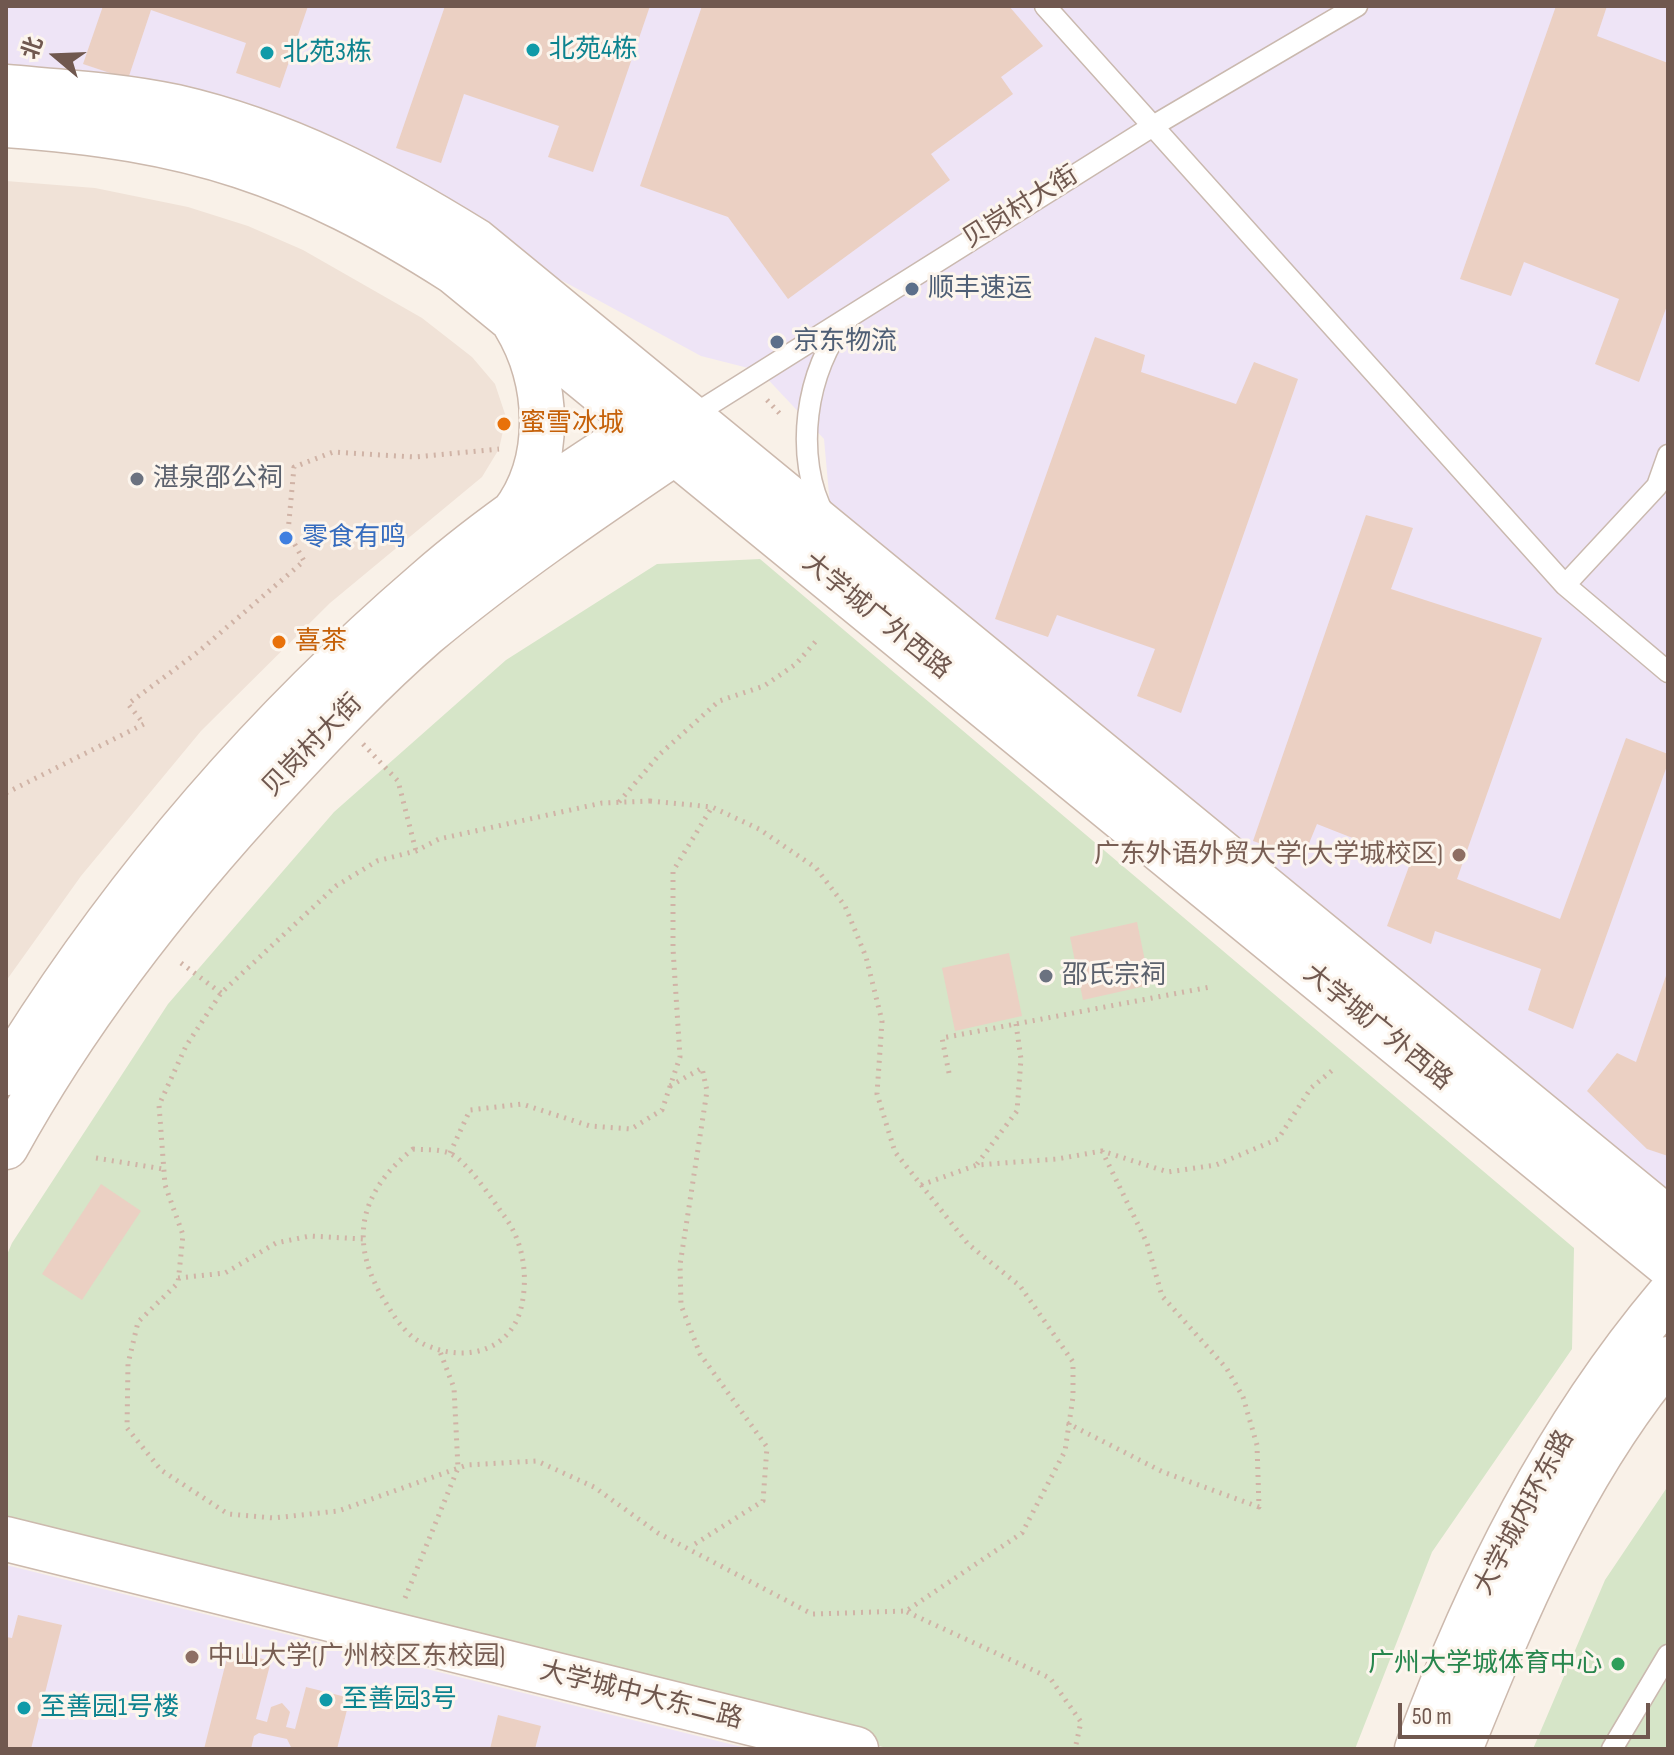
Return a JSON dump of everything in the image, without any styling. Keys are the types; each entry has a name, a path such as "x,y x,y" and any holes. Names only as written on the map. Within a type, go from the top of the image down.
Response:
{"main road":[{"name":"大学城广外西路","path":"6,87 106,95 200,113 281,138 373,179 476,241 670,432 1668,1265"},
{"name":"大学城广外西路","path":"6,125 102,132 166,143 268,173 394,233 454,272 670,432 847,545 1668,1219"},
{"path":"506,312 532,358 542,424 530,487 512,515"},
{"name":"贝岗村大街","path":"6,1073 95,936 205,802 288,711 357,644 428,580 512,515 670,432"},
{"name":"贝岗村大街","path":"6,1147 56,1063 165,910 311,746 368,688 471,597 670,432"},
{"name":"大学城内环东路","path":"1417,1749 1492,1570 1541,1478 1601,1381 1668,1296"},
{"name":"大学城内环东路","path":"1460,1749 1535,1574 1608,1443 1668,1359"},
{"name":"大学城中大东二路","path":"6,1539 856,1749"}],"lane":[{"path":"1045,6 1565,585 1668,672"},
{"name":"贝岗村大街","path":"670,432 854,312 1153,126 1357,6"},
{"path":"847,545 830,525 815,490 808,448 808,417 826,356 854,312"},
{"path":"1565,585 1657,486 1668,455"},
{"path":"1612,1749 1668,1655"}],"path":[{"path":"6,793 144,724 128,704 198,652 304,561 288,532 294,467 333,452 414,457 499,449"},
{"path":"618,802 660,754 719,701 764,686 796,664 817,640"},
{"path":"356,738 398,781 416,851"},
{"path":"906,1611 1022,1533 1065,1451 1073,1397 1073,1362 1020,1286 968,1244 895,1152 877,1094 882,1021 866,957 845,906 816,868 759,829 712,807 650,801 618,802 439,839 416,851 377,861 336,886 221,993 186,1046 159,1105 165,1185 183,1235 178,1278 138,1322 128,1364 127,1428 161,1470 228,1514 274,1518 338,1511 467,1465 537,1461 594,1487 658,1533 812,1614 906,1611 1050,1678 1081,1722 1075,1749"},
{"path":"450,1153 470,1110 522,1104 590,1126 631,1129 662,1110 680,1057 673,949 673,871 712,807"},
{"path":"181,963 221,993"},
{"path":"949,1073 942,1038 1210,987"},
{"path":"977,1165 1017,1111 1021,1059 1016,1023"},
{"path":"670,1086 702,1068 707,1091 680,1265 681,1305 700,1354 767,1447 763,1501 689,1547"},
{"path":"921,1185 977,1165 1057,1159 1102,1151 1168,1172 1216,1165 1278,1139 1311,1088 1335,1068"},
{"path":"413,1149 450,1153 469,1171 514,1229 526,1285 519,1318 500,1344 469,1354 428,1346 400,1326 365,1268 363,1239 367,1210 378,1184 390,1168 413,1149"},
{"path":"1067,1423 1163,1472 1259,1507 1257,1445 1243,1397 1227,1369 1162,1296 1147,1243 1102,1151"},
{"path":"96,1158 163,1169"},
{"path":"178,1278 225,1273 276,1243 310,1236 363,1239"},
{"path":"400,1608 458,1468 454,1388 439,1348"}],"shaded area":[{"name":"广东外语外贸大学(大学城校区)","path":"6,6 1668,6 1668,1194 831,516 824,439 760,371 701,356 281,128 6,93"},
{"path":"6,181 95,188 188,207 248,226 303,250 422,318 472,357 495,384 506,417 499,449 482,477 330,603 201,731 81,876 6,981"},
{"name":"中山大学(广州校区东校园)","path":"6,1565 750,1749 6,1749"}],"green space":[{"path":"760,559 1574,1248 1572,1349 1432,1552 1355,1749 891,1749 91,1550 6,1524 6,1257 12,1243 168,1004 334,812 506,660 657,564"},
{"name":"广州大学城体育中心","path":"1668,1486 1668,1749 1533,1749 1605,1580"}],"building":[{"name":"北苑3栋","path":"103,6 308,6 280,88 236,73 246,43 151,10 128,79 83,64"},
{"name":"北苑4栋","path":"445,6 650,6 593,172 548,157 559,126 464,94 441,163 396,148"},
{"path":"702,6 1009,6 1043,46 1001,77 1013,94 931,154 950,180 788,299 728,217 640,186"},
{"path":"1556,6 1607,6 1597,36 1668,63 1668,303 1639,382 1595,364 1619,299 1524,262 1511,296 1460,279"},
{"path":"1095,337 1145,355 1141,372 1236,404 1254,362 1298,379 1181,713 1137,696 1155,649 1057,615 1048,637 995,619"},
{"path":"1366,515 1413,528 1391,589 1542,638 1457,879 1560,919 1626,738 1668,754 1668,763 1573,1029 1528,1010 1541,969 1435,931 1431,944 1387,926 1411,861 1317,824 1303,858 1253,841"},
{"path":"1137,922 1150,985 1083,1000 1070,937"},
{"path":"1009,953 1022,1016 955,1031 942,968"},
{"path":"1668,970 1668,1156 1647,1149 1587,1091 1617,1053 1636,1062"},
{"path":"101,1184 141,1211 82,1300 42,1274"},
{"name":"至善园1号楼","path":"18,1615 62,1625 31,1749 6,1749 6,1637 12,1638"},
{"name":"至善园3号","path":"229,1650 271,1661 256,1719 267,1722 271,1707 282,1703 290,1712 286,1727 295,1729 306,1687 350,1698 337,1749 292,1749 287,1739 259,1733 254,1736 251,1749 204,1749"},
{"path":"498,1715 541,1726 535,1749 490,1749"}],"place":[{"name":"北苑4栋","path":"533,50"},
{"name":"北苑3栋","path":"267,53"},
{"name":"顺丰速运","path":"912,289"},
{"name":"京东物流","path":"777,342"},
{"name":"蜜雪冰城","path":"504,424"},
{"name":"湛泉邵公祠","path":"137,479"},
{"name":"零食有鸣","path":"286,538"},
{"name":"喜茶","path":"279,642"},
{"name":"广东外语外贸大学(大学城校区)","path":"1459,855"},
{"name":"邵氏宗祠","path":"1046,976"},
{"name":"中山大学(广州校区东校园)","path":"192,1657"},
{"name":"广州大学城体育中心","path":"1618,1664"},
{"name":"至善园3号","path":"326,1700"},
{"name":"至善园1号楼","path":"24,1708"}]}
